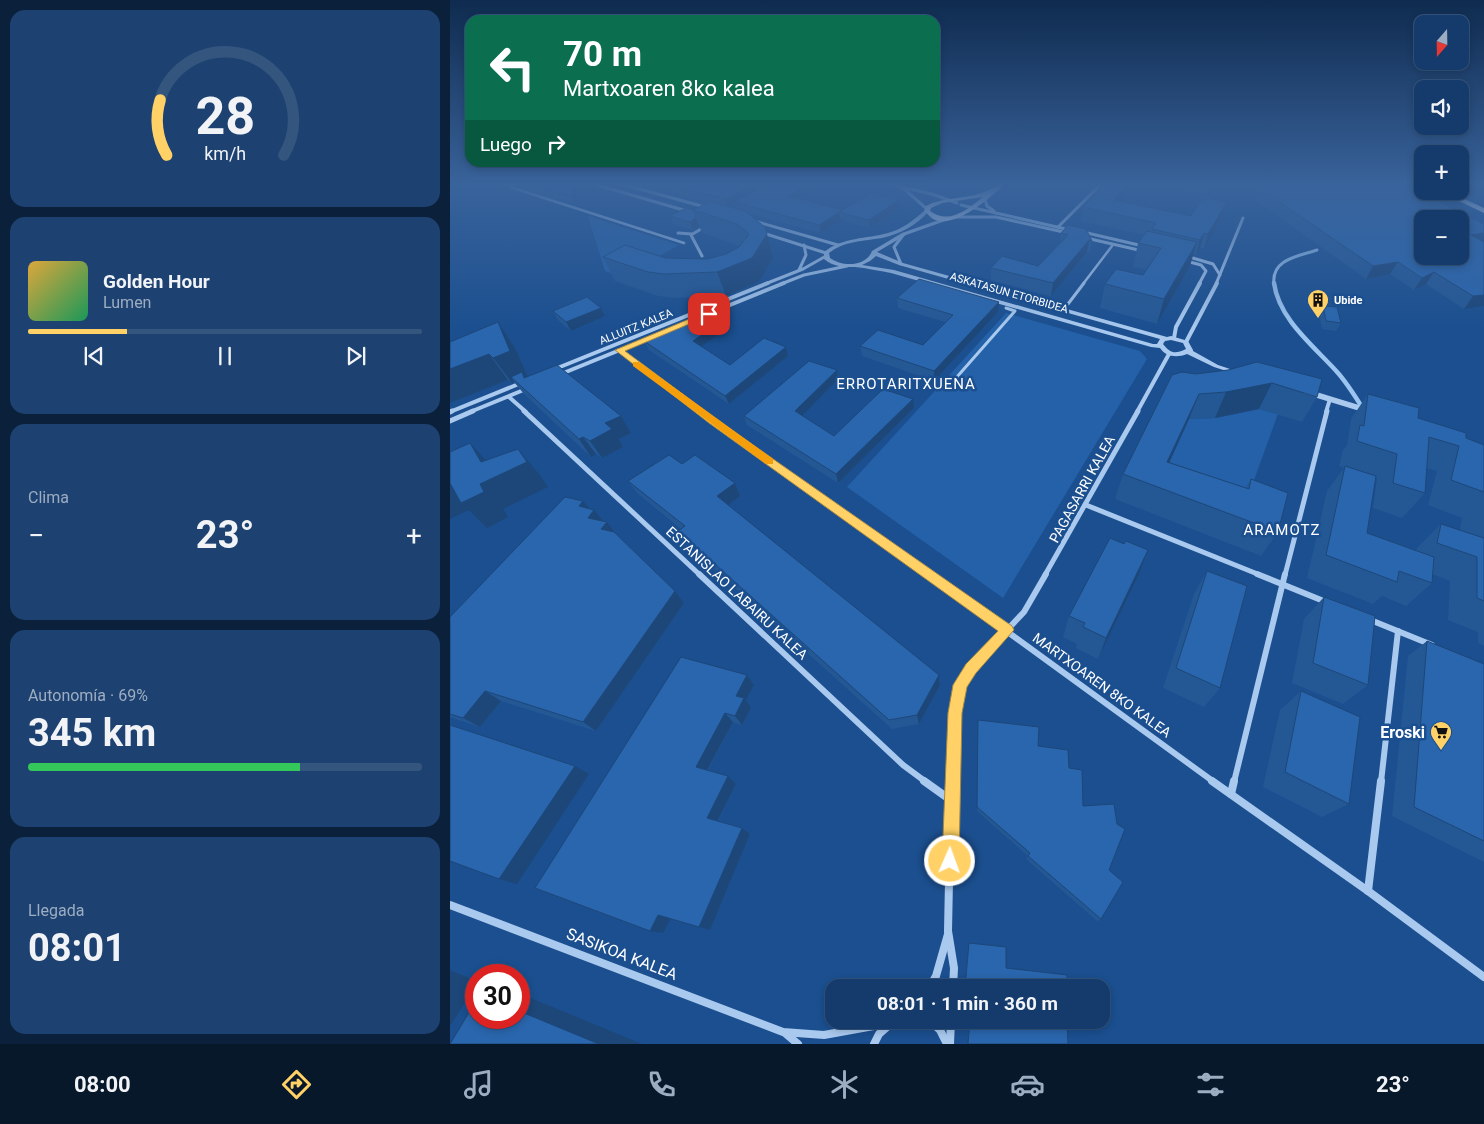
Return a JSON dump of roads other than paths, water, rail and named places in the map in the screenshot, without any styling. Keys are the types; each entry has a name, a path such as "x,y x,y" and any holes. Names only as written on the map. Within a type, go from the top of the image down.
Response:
{"street":[{"path":"651,232 684,242"},
{"path":"678,233 692,234 696,232"},
{"path":"758,232 826,255 838,245"},
{"path":"790,232 838,245 875,238 894,232"},
{"path":"849,266 864,262 874,252 911,232"},
{"path":"1060,232 1152,253"},
{"path":"1080,232 1145,246"},
{"path":"1189,352 1190,346 1186,342 1220,274 1237,232"},
{"path":"692,234 702,256"},
{"path":"901,264 894,247 904,234"},
{"name":"ASKATASUN ETORBIDEA","path":"850,243 863,244 874,252 901,264 1186,342"},
{"path":"798,271 806,255 804,246"},
{"path":"1068,304 1112,246"},
{"name":"ASKATASUN ETORBIDEA","path":"826,255 835,264 892,271 1153,346 1160,346"},
{"name":"ALLUITZ KALEA","path":"551,370 798,271 826,255"},
{"path":"1183,255 1214,264 1220,274"},
{"path":"1174,338 1176,327 1206,271 1201,265 1180,260"},
{"name":"ALLUITZ KALEA","path":"689,322 804,275 849,266"},
{"name":"ASKATASUN ETORBIDEA","path":"941,387 956,378 1015,311 1006,308"},
{"name":"ALLUITZ KALEA","path":"555,377 681,325"},
{"path":"1166,338 1161,342 1160,346 1169,354 1178,355 1189,352 1216,366 1252,376"},
{"name":"MARTXOAREN 8KO KALEA","path":"619,350 712,421 1008,630 1129,722 1368,891 1484,977"},
{"name":"PAGASARRI KALEA","path":"948,931 955,713 960,685 971,668 1024,612 1086,505 1169,354"},
{"path":"450,412 526,381"},
{"path":"450,420 527,389"},
{"path":"1296,389 1375,413"},
{"name":"ESTANISLAO LABAIRU KALEA","path":"509,397 903,765 952,802"},
{"path":"1231,794 1284,585 1295,526 1330,399"},
{"path":"1086,505 1330,604"},
{"path":"1364,618 1441,648"},
{"path":"1368,891 1398,631"},
{"name":"SASIKOA KALEA","path":"450,906 783,1032 808,1037 834,1036 862,1029"},
{"path":"934,979 948,931"},
{"path":"948,931 954,968 953,979"},
{"path":"874,1044 879,1034 884,1029"},
{"path":"939,1029 948,1044"},
{"path":"948,1044 950,1029"},
{"name":"SASIKOA KALEA","path":"783,1032 798,1044"}],"waterway":[{"path":"1274,283 1274,276 1282,264 1295,257 1317,250"},
{"path":"1274,283 1277,296 1290,321 1341,376 1360,404"}],"place":[{"name":"Ubide","path":"1318,319"},
{"name":"Eroski","path":"1441,751"}],"district":[{"name":"ERROTARITXUENA","path":"906,384"},
{"name":"ARAMOTZ","path":"1282,530"}]}
